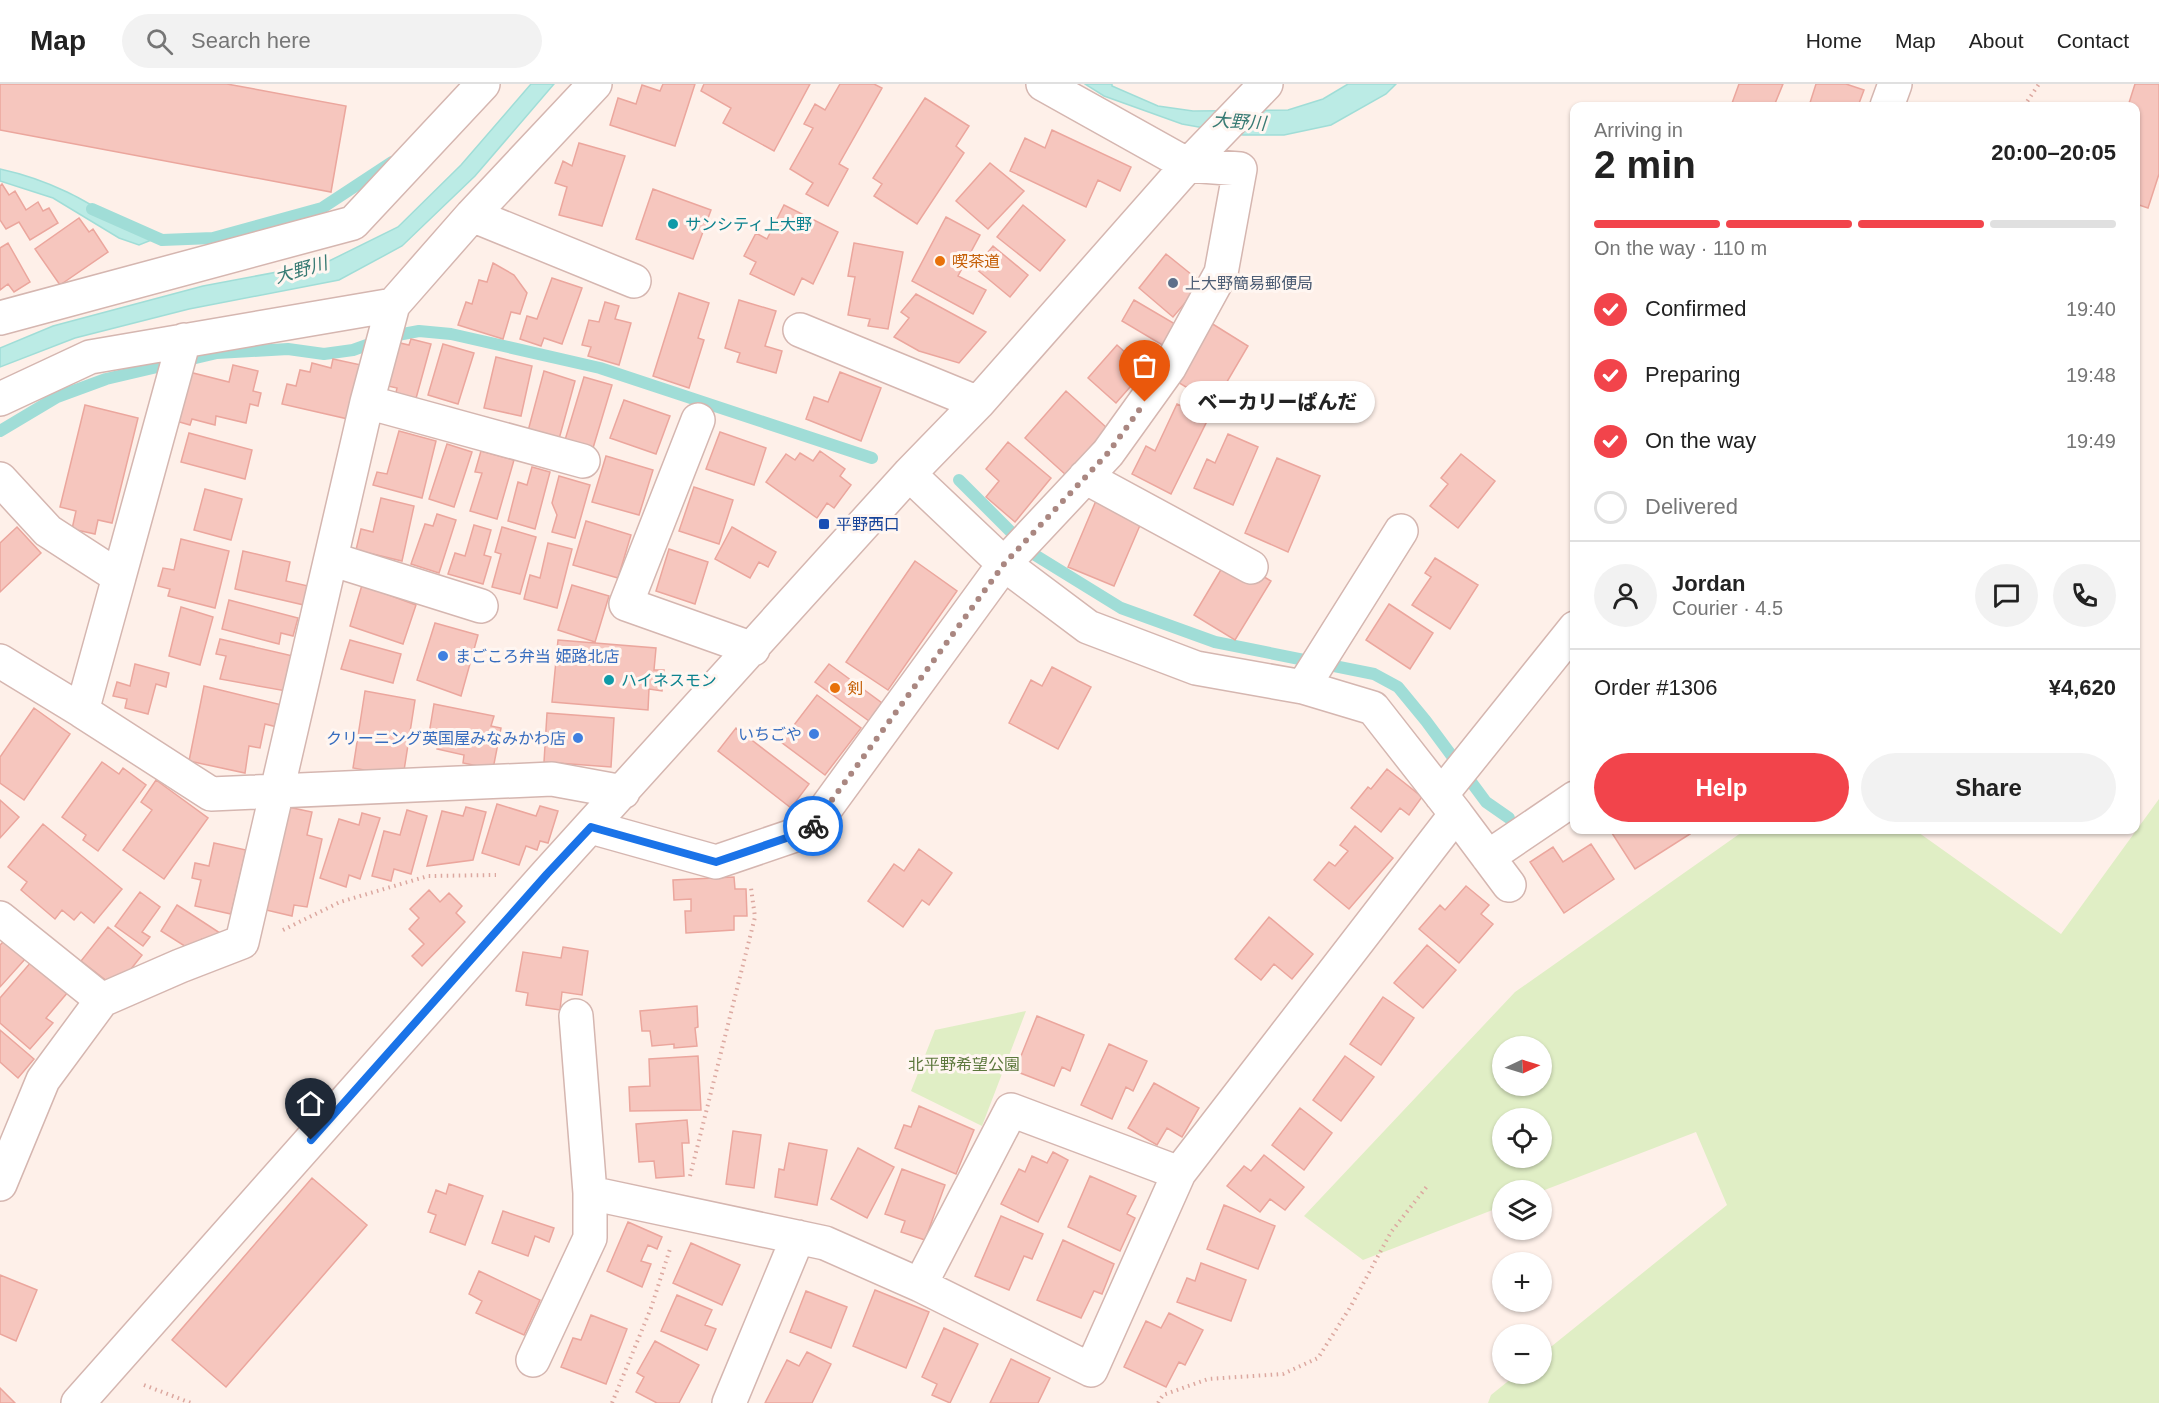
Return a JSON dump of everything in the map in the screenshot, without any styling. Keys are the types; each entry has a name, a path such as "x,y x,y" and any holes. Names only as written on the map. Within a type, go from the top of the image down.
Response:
{"street":[{"path":"0,318 353,224 483,84"},
{"path":"0,1184 43,1080 102,1000 242,942 367,402 393,305 472,215 595,84"},
{"path":"591,827 716,862 810,830 1004,564 1108,453 1170,368 1221,273 1240,169 1188,165 1043,84"},
{"path":"78,1403 547,874 909,474 978,403 1188,165 1266,84"},
{"path":"1888,102 1895,84"},
{"path":"472,215 634,280"},
{"path":"0,399 90,357 393,305"},
{"path":"800,330 978,403"},
{"path":"82,711 184,340"},
{"path":"367,402 583,461"},
{"path":"698,420 626,604 753,649"},
{"path":"909,474 1004,564 1088,627 1196,668 1303,687 1373,708 1509,885"},
{"path":"1085,477 1251,567"},
{"path":"0,479 48,531 119,576"},
{"path":"1303,687 1401,531"},
{"path":"331,559 482,606"},
{"path":"590,1193 825,1243 920,1285 1091,1370 1179,1173 1570,635"},
{"path":"0,661 211,794 552,779 623,792"},
{"path":"1488,857 1570,801"},
{"path":"0,918 102,1000"},
{"path":"533,1360 590,1238 590,1193 576,1016"},
{"path":"920,1285 1011,1110 1179,1173"},
{"path":"729,1403 798,1237"}],"path":[{"path":"2027,102 2039,84"},
{"path":"612,1403 651,1308 681,1213 755,917 746,852"},
{"path":"242,942 290,928 340,902 428,876 547,874"},
{"path":"1158,1403 1163,1395 1208,1379 1283,1374 1318,1358 1351,1306 1391,1232 1428,1185"},
{"path":"106,1370 191,1403"}],"green space":[{"path":"2159,799 2159,1403 1488,1403 1491,1395 1505,1384 1552,1384 1552,1346 1727,1205 1696,1132 1552,1187 1552,1180 1492,1180 1492,1210 1363,1260 1304,1216 1515,992 1739,834 1921,834 2061,934 2134,834 2140,834 2140,825"},
{"name":"北平野希望公園","path":"1026,1011 982,1126 911,1091 935,1030"}],"water":[{"name":"大野川","path":"531,84 554,84 475,176 402,246 339,280 189,309 75,338 0,367 0,348 53,326 203,286 325,263 398,227 461,165"},
{"name":"大野川","path":"1085,84 1112,84 1112,86 1158,106 1193,111 1288,110 1323,99 1348,84 1396,84 1386,94 1331,125 1284,135 1243,135 1182,124 1104,96"},
{"path":"0,169 59,188 154,239 139,245 119,238 53,198 0,181"}],"building":[{"path":"0,84 227,84 346,106 331,192 0,130"},
{"path":"663,84 695,84 675,146 610,125 618,98 636,104 642,85 660,91"},
{"path":"704,84 810,84 774,151 723,123 731,108 701,91"},
{"path":"840,84 874,84 882,88 839,164 848,169 828,206 806,194 813,183 790,169 813,128 804,124 815,104 825,110"},
{"path":"1739,84 1783,84 1776,102 1732,102"},
{"path":"1816,84 1846,84 1864,90 1860,102 1810,102"},
{"path":"2135,84 2159,84 2159,174 2148,208 2140,205 2140,102 2129,102"},
{"path":"925,98 969,126 956,146 964,153 917,224 874,196 882,184 873,178"},
{"path":"1052,130 1131,167 1120,191 1098,180 1086,207 1010,171 1025,138 1045,148"},
{"path":"579,143 625,156 602,226 559,215 567,187 555,183 563,161 572,166"},
{"path":"990,163 1024,191 988,229 956,201"},
{"path":"2,184 9,195 15,191 26,210 38,202 43,211 49,208 58,223 30,240 19,222 6,229 0,220 0,186"},
{"name":"サンシティ上大野","path":"653,189 711,210 693,259 636,239"},
{"path":"784,205 838,232 813,284 802,278 794,295 750,274 756,262 744,256 756,233 767,239"},
{"path":"1023,205 1065,240 1040,271 997,237"},
{"path":"946,217 980,235 958,276 986,290 973,314 912,281"},
{"path":"79,218 89,232 93,229 108,252 60,285 35,249"},
{"path":"8,243 30,282 14,292 8,284 0,290 0,248"},
{"path":"854,243 903,252 888,329 868,326 870,319 848,315 855,277 848,276"},
{"path":"993,246 1028,275 1010,297 975,268"},
{"path":"1166,254 1202,283 1173,317 1139,288"},
{"path":"493,263 514,275 527,293 520,314 511,312 503,339 458,325 466,302 472,304 479,280 487,282"},
{"path":"552,278 582,288 562,344 544,338 541,346 520,339 527,316 537,319"},
{"path":"679,293 709,303 698,338 704,340 689,388 653,376"},
{"path":"916,294 986,332 959,363 919,351 894,337 909,318 901,312"},
{"path":"739,300 776,311 765,346 782,351 776,373 737,362 740,353 725,348"},
{"path":"1134,300 1175,324 1164,346 1122,321"},
{"path":"605,302 619,306 615,319 631,323 619,365 588,356 591,347 582,345 589,320 599,322"},
{"path":"1211,323 1248,346 1214,404 1176,381"},
{"path":"411,339 431,344 415,402 395,397 397,388 388,386 400,343 409,345"},
{"path":"443,344 474,353 458,404 428,395"},
{"path":"1117,345 1145,370 1116,403 1088,378"},
{"path":"496,357 532,366 521,416 484,408"},
{"path":"333,359 361,365 348,419 282,404 287,384 296,386 300,370 310,372 312,363 331,368"},
{"path":"233,365 258,371 253,391 261,393 258,406 250,404 246,423 216,416 215,425 192,419 190,425 176,421 189,372 229,382"},
{"path":"544,371 575,381 559,439 528,431"},
{"path":"840,372 881,388 861,441 806,419 814,397 828,402"},
{"path":"584,377 612,385 593,448 565,440"},
{"path":"1066,391 1107,428 1066,475 1025,438"},
{"path":"624,400 670,416 656,454 610,438"},
{"path":"1177,404 1208,419 1171,494 1132,474 1146,446 1155,451"},
{"path":"85,405 138,418 112,523 98,520 95,534 72,529 76,511 60,507"},
{"path":"399,431 436,441 422,498 373,485 377,472 387,474"},
{"path":"720,432 766,448 754,485 706,469"},
{"path":"189,433 252,450 245,479 181,462"},
{"path":"1228,434 1258,447 1233,505 1194,488 1207,459 1215,463"},
{"path":"1008,442 1051,478 1015,522 986,497 999,481 986,469"},
{"path":"447,444 472,452 454,507 429,499"},
{"path":"481,451 514,460 497,519 470,511 482,473 475,472"},
{"path":"820,451 845,469 840,476 851,485 834,508 827,503 817,518 766,482 786,454 795,460 800,453 813,461"},
{"path":"1461,454 1495,481 1458,528 1430,506 1448,484 1441,478"},
{"path":"606,456 653,470 639,515 592,502"},
{"path":"1277,458 1320,476 1288,552 1245,533"},
{"path":"532,467 550,472 535,529 508,521 518,482 527,485"},
{"path":"559,476 590,485 575,538 552,532 557,515 552,503"},
{"path":"694,487 733,500 719,544 679,531"},
{"path":"205,489 242,499 231,540 194,530"},
{"path":"1098,496 1144,516 1114,586 1068,567"},
{"path":"381,498 414,506 402,561 356,550 361,529 373,532"},
{"path":"437,514 456,520 439,573 411,564 425,524 433,526"},
{"path":"586,521 631,535 618,578 573,565"},
{"path":"474,525 491,530 484,555 491,557 483,584 448,574 455,553 465,556"},
{"path":"17,527 41,553 0,592 0,543"},
{"path":"502,527 536,537 520,594 492,587 501,554 495,552"},
{"path":"732,527 776,552 768,567 759,562 750,578 715,559"},
{"path":"181,539 229,551 215,608 168,596 170,589 158,586 163,568 174,570"},
{"path":"548,543 572,549 557,608 524,599 530,575 540,578"},
{"path":"669,549 708,562 695,604 656,591"},
{"path":"243,551 290,562 286,581 308,586 304,605 235,589"},
{"path":"1435,558 1478,585 1450,629 1412,605 1431,577 1425,573"},
{"path":"915,561 957,591 888,690 846,662"},
{"path":"1243,564 1271,581 1235,640 1194,615 1222,568"},
{"path":"362,585 416,605 403,644 350,626"},
{"path":"572,585 609,596 595,642 558,630"},
{"path":"229,600 298,618 293,636 281,633 279,644 222,629"},
{"path":"1389,604 1433,633 1410,669 1366,640"},
{"path":"181,607 213,617 200,665 169,656"},
{"path":"435,623 478,635 461,696 417,680"},
{"path":"220,639 293,656 286,691 220,679 226,656 216,654"},
{"path":"350,640 401,654 393,683 341,669"},
{"name":"ハイネスモン","path":"558,640 656,648 654,670 664,670 662,691 649,689 648,710 552,702"},
{"path":"135,664 169,673 166,687 156,684 148,714 125,708 127,699 113,696 117,682 130,686"},
{"path":"829,664 882,703 869,721 815,682"},
{"path":"1052,667 1091,687 1058,749 1009,723 1031,680 1042,686"},
{"path":"204,686 282,705 277,727 265,724 260,748 249,746 245,773 189,761"},
{"path":"365,691 415,700 403,777 353,768"},
{"path":"817,695 861,728 825,775 781,742"},
{"path":"434,704 494,716 491,726 501,728 493,769 463,763 464,755 437,749 441,736 429,734"},
{"path":"34,708 70,734 24,800 0,783 0,757"},
{"path":"547,713 614,718 611,767 544,762"},
{"path":"736,728 809,784 791,808 718,751"},
{"path":"102,762 119,774 123,768 146,785 98,851 83,840 86,835 62,817"},
{"path":"1387,769 1422,797 1409,815 1400,808 1381,832 1351,808 1368,787 1371,789"},
{"path":"156,780 208,818 164,879 123,850 152,810 141,802"},
{"path":"0,800 19,817 0,838"},
{"path":"497,804 536,816 540,806 558,811 548,843 540,841 537,850 526,846 519,865 482,853"},
{"path":"288,807 312,812 307,835 322,839 307,907 294,905 292,916 266,910"},
{"path":"466,807 486,812 473,860 427,866 442,811 463,816"},
{"path":"407,810 427,816 411,874 394,869 391,881 372,876 384,831 400,835"},
{"path":"362,813 380,818 360,879 349,875 346,887 320,878 339,819 359,825"},
{"path":"43,824 122,889 94,923 81,912 74,920 62,910 55,919 21,890 27,882 8,867"},
{"path":"1355,826 1393,858 1349,909 1314,880 1329,862 1335,866 1348,851 1340,845"},
{"path":"1613,834 1690,834 1635,869"},
{"path":"214,843 246,850 231,914 195,906 201,880 192,878 195,863 209,866"},
{"path":"1591,844 1614,879 1564,913 1530,862 1553,847 1563,862"},
{"path":"919,849 952,873 929,905 922,900 903,927 868,901 894,864 904,871"},
{"path":"734,877 735,889 746,889 747,916 734,916 734,930 686,933 685,911 691,911 691,899 674,900 673,880"},
{"path":"1466,886 1489,905 1481,914 1493,924 1459,963 1419,929 1440,905 1445,910"},
{"path":"429,890 440,902 449,893 462,906 456,913 465,922 422,966 412,956 424,944 409,929 419,918 410,909"},
{"path":"140,892 160,907 142,932 150,937 143,946 115,926"},
{"path":"177,905 220,933 212,946 202,939 194,952 161,931"},
{"path":"1269,917 1313,954 1292,979 1274,964 1261,980 1235,959"},
{"path":"108,927 142,955 116,988 81,961"},
{"path":"5,940 26,958 0,987 0,945"},
{"path":"1427,945 1456,970 1423,1008 1394,983"},
{"path":"563,947 588,951 582,995 562,992 560,1010 526,1005 528,993 516,991 523,952 561,958"},
{"path":"32,961 68,992 46,1018 53,1023 30,1049 0,1023 0,998"},
{"path":"1383,997 1414,1018 1381,1065 1350,1044"},
{"path":"697,1006 698,1027 695,1028 697,1046 674,1048 674,1044 652,1046 650,1031 642,1031 640,1011"},
{"path":"1037,1016 1084,1035 1070,1071 1062,1067 1054,1086 1015,1071"},
{"path":"0,1030 34,1059 18,1078 0,1062"},
{"path":"1109,1044 1147,1061 1133,1091 1126,1087 1112,1119 1081,1105"},
{"path":"698,1056 701,1110 630,1111 629,1087 650,1086 649,1059"},
{"path":"1345,1056 1374,1077 1341,1121 1313,1100"},
{"path":"1154,1083 1199,1108 1182,1137 1167,1128 1157,1145 1128,1128"},
{"path":"919,1106 974,1130 956,1174 895,1148 904,1125 911,1127"},
{"path":"1300,1108 1332,1133 1304,1170 1272,1145"},
{"path":"687,1120 689,1143 682,1143 684,1176 656,1178 654,1161 639,1162 636,1124"},
{"path":"733,1131 761,1135 754,1188 726,1184"},
{"path":"789,1143 827,1150 817,1205 775,1197 779,1169 784,1170"},
{"path":"858,1148 894,1167 867,1218 831,1199"},
{"path":"1053,1152 1068,1160 1038,1222 1001,1204 1019,1169 1025,1172 1032,1156 1047,1163"},
{"path":"1264,1155 1304,1187 1285,1210 1270,1199 1260,1212 1227,1186 1244,1166 1251,1171"},
{"path":"902,1169 945,1185 925,1240 901,1232 905,1221 885,1214"},
{"path":"1090,1176 1136,1196 1127,1214 1135,1218 1120,1251 1068,1227"},
{"path":"312,1178 367,1225 226,1387 172,1340"},
{"path":"449,1184 483,1196 465,1245 430,1232 436,1215 428,1212 436,1190 446,1194"},
{"path":"1224,1205 1275,1226 1258,1269 1207,1249"},
{"path":"503,1211 554,1228 549,1242 535,1236 528,1256 492,1243"},
{"path":"1001,1216 1043,1234 1032,1259 1024,1256 1009,1290 975,1276"},
{"path":"628,1222 662,1237 657,1249 648,1245 641,1261 651,1264 642,1287 607,1271"},
{"path":"1063,1240 1114,1264 1102,1294 1094,1291 1081,1318 1037,1300"},
{"path":"691,1243 740,1265 722,1305 673,1283"},
{"path":"1201,1263 1246,1280 1231,1321 1177,1302 1187,1278 1195,1281"},
{"path":"479,1271 540,1300 524,1335 476,1313 482,1301 469,1294"},
{"path":"0,1275 37,1290 16,1341 0,1334"},
{"path":"875,1290 929,1312 906,1368 853,1346"},
{"path":"806,1291 847,1307 831,1348 790,1332"},
{"path":"677,1295 712,1310 705,1325 716,1329 707,1350 661,1331"},
{"path":"1169,1313 1203,1330 1185,1365 1179,1362 1166,1387 1124,1367 1146,1321 1161,1328"},
{"path":"591,1315 627,1329 606,1384 561,1367 573,1338 581,1340"},
{"path":"944,1328 978,1344 950,1403 932,1395 937,1384 922,1377"},
{"path":"655,1341 699,1365 679,1403 657,1403 636,1392 644,1377 637,1373"},
{"path":"807,1352 831,1364 812,1403 765,1403 787,1360 799,1366"},
{"path":"1011,1359 1050,1378 1038,1403 990,1403"},
{"path":"0,1388 15,1403 0,1403"}],"waterway":[{"path":"92,209 162,240 213,238 322,208 392,162"},
{"path":"0,431 57,397 106,379 217,353 288,349 324,354 353,350 392,336 419,331 451,334 600,368 872,458"},
{"path":"959,480 1014,535"},
{"path":"1035,555 1121,608 1215,642 1374,674 1398,687 1486,802 1509,818"}],"way so far":[{"path":"813,826 1004,564 1108,453 1145,402"}],"place":[{"name":"サンシティ上大野","path":"673,224"},
{"name":"喫茶道","path":"940,261"},
{"name":"上大野簡易郵便局","path":"1173,283"},
{"name":"ベーカリーぱんだ","path":"1145,402"},
{"name":"平野西口","path":"824,524"},
{"name":"まごころ弁当 姫路北店","path":"443,656"},
{"name":"ハイネスモン","path":"609,680"},
{"name":"剣","path":"835,688"},
{"name":"いちごや","path":"814,734"},
{"name":"クリーニング英国屋みなみかわ店","path":"578,738"}],"route":[{"path":"311,1140 591,827 716,862 810,830 813,826"}]}
